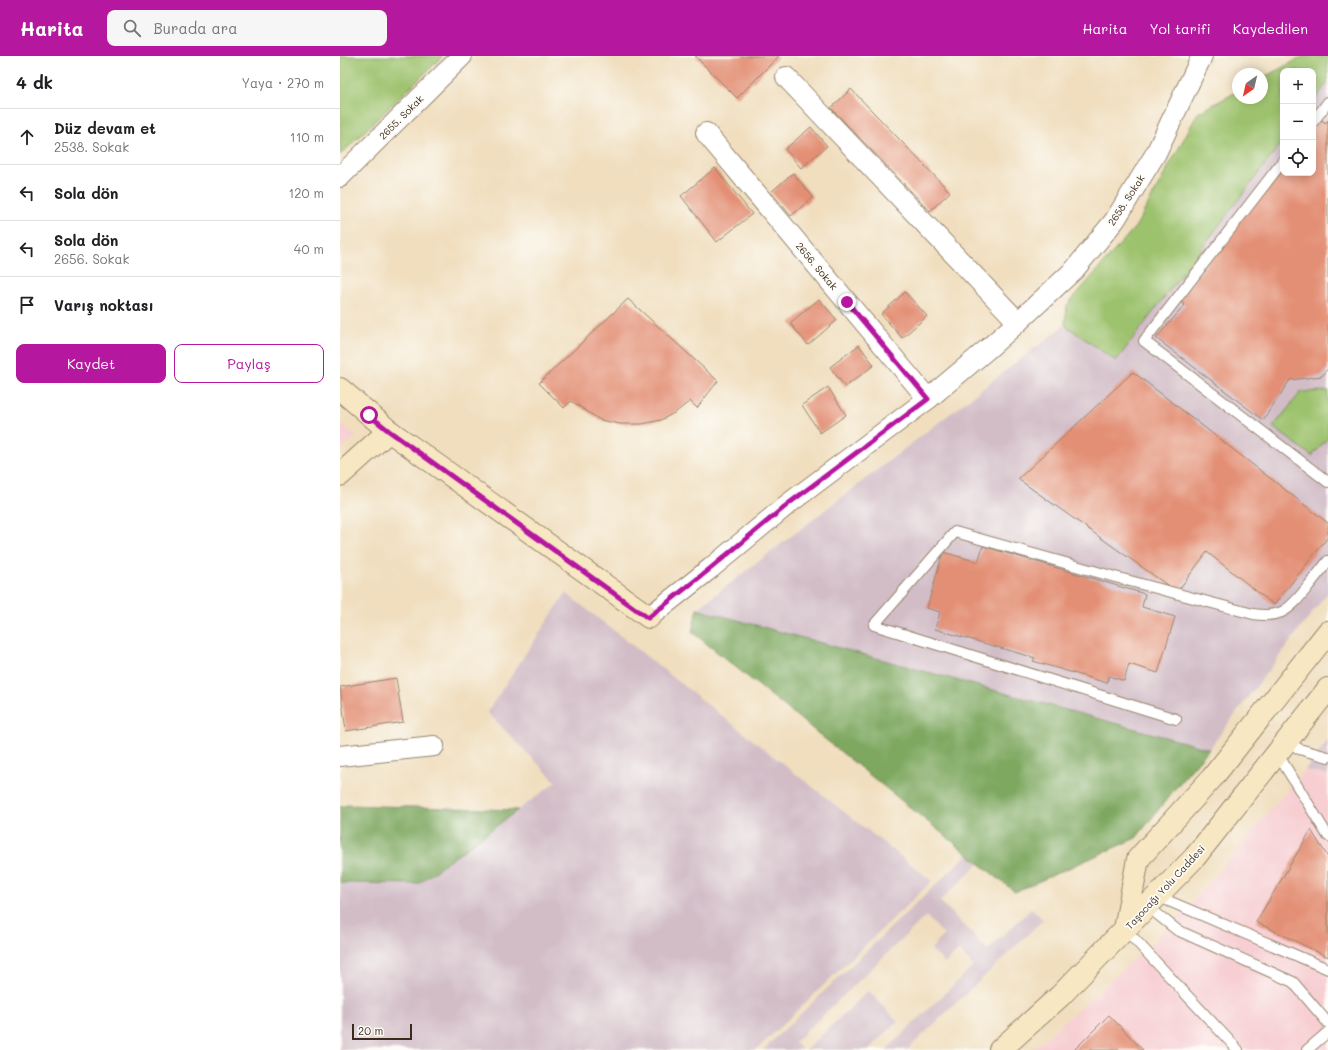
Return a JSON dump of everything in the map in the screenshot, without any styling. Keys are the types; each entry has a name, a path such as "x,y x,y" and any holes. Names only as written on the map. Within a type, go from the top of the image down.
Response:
{"main road":[{"path":"340,389 389,431 648,618"},
{"path":"340,475 389,431"},
{"path":"1125,929 1138,859 1212,778 1328,632"},
{"name":"Taşocağı Yolu Caddesi","path":"1000,1050 1060,996 1195,857 1328,690"}],"street":[{"name":"2655. Sokak","path":"340,177 462,56"},
{"name":"2658. Sokak","path":"648,618 788,504 928,399 990,348 1074,270 1115,220 1156,153 1202,56"},
{"path":"786,77 1018,322"},
{"name":"2656. Sokak","path":"706,133 928,399"},
{"path":"340,756 434,746"}],"lane":[{"path":"1316,118 1328,102"},
{"path":"1280,165 1144,341 1328,482"},
{"path":"1176,719 874,625 955,532 1115,577 1265,616 1276,614 1293,606 1328,561"},
{"path":"1282,747 1299,749 1328,757"},
{"path":"1282,747 1328,836"},
{"path":"1152,901 1328,969"},
{"path":"1152,901 1177,930 1293,982 1328,1023"},
{"path":"1125,929 1238,1050"},
{"path":"1307,1050 1328,1032"}],"shaded area":[{"path":"1328,82 1328,592 1209,749 697,609 1065,325 1116,361 1280,145 1280,176 1316,176 1316,98"},
{"path":"340,422 356,437 340,449"},
{"path":"566,593 932,881 756,1050 340,1050 340,883 418,884 556,782 487,712"},
{"path":"1328,740 1328,775 1305,770"},
{"path":"1305,770 1328,775 1328,1050 1032,1050 1108,983 1181,915"},
{"path":"974,848 984,859 940,901 988,950 1032,908 1043,920 907,1050 886,1050 973,966 959,950 945,963 931,949 944,935 926,916 795,1042 802,1050 763,1050"},
{"path":"868,991 898,1021 868,1050 806,1050"}],"green space":[{"path":"340,56 443,56 340,155"},
{"path":"1304,56 1328,56 1328,82 1316,98 1316,68 1281,68"},
{"path":"1280,69 1280,145 1116,361 1065,325 1067,305 1136,226 1198,113 1232,94 1232,104 1268,104 1268,75"},
{"path":"1328,390 1328,438 1312,456 1273,427 1301,392"},
{"path":"697,609 1209,749 1136,838 1015,892 692,632"},
{"path":"347,805 518,810 418,884 340,883 340,807"}],"building":[{"path":"695,56 779,56 737,98"},
{"path":"851,89 950,192 930,211 831,108"},
{"path":"1318,118 1326,123 1328,120 1328,368 1322,376 1290,380 1263,420 1156,338 1185,305 1179,300 1280,168 1280,176 1316,176 1316,120"},
{"path":"811,127 827,146 801,168 785,149"},
{"path":"715,168 752,214 717,242 681,196"},
{"path":"793,173 813,197 791,216 771,192"},
{"path":"905,292 927,316 902,338 881,314"},
{"path":"628,299 718,381 697,408 690,401 676,412 661,420 642,424 620,424 600,420 571,401 564,408 539,383"},
{"path":"819,299 837,320 808,345 790,323"},
{"path":"859,345 874,365 845,387 830,367"},
{"path":"1133,372 1328,523 1328,537 1274,605 1207,552 1177,592 1018,479"},
{"path":"828,387 846,415 820,433 802,405"},
{"path":"983,546 1145,594 1142,607 1175,617 1158,673 1129,664 1124,681 1109,676 1107,683 1033,661 1035,658 935,629 940,612 927,608 943,552 978,562"},
{"path":"396,678 403,722 346,731 340,687"},
{"path":"1311,830 1328,857 1328,957 1256,922"},
{"path":"1109,1015 1143,1050 1074,1050"}],"route":[{"path":"369,415 648,618 788,504 928,399 847,302"}]}
